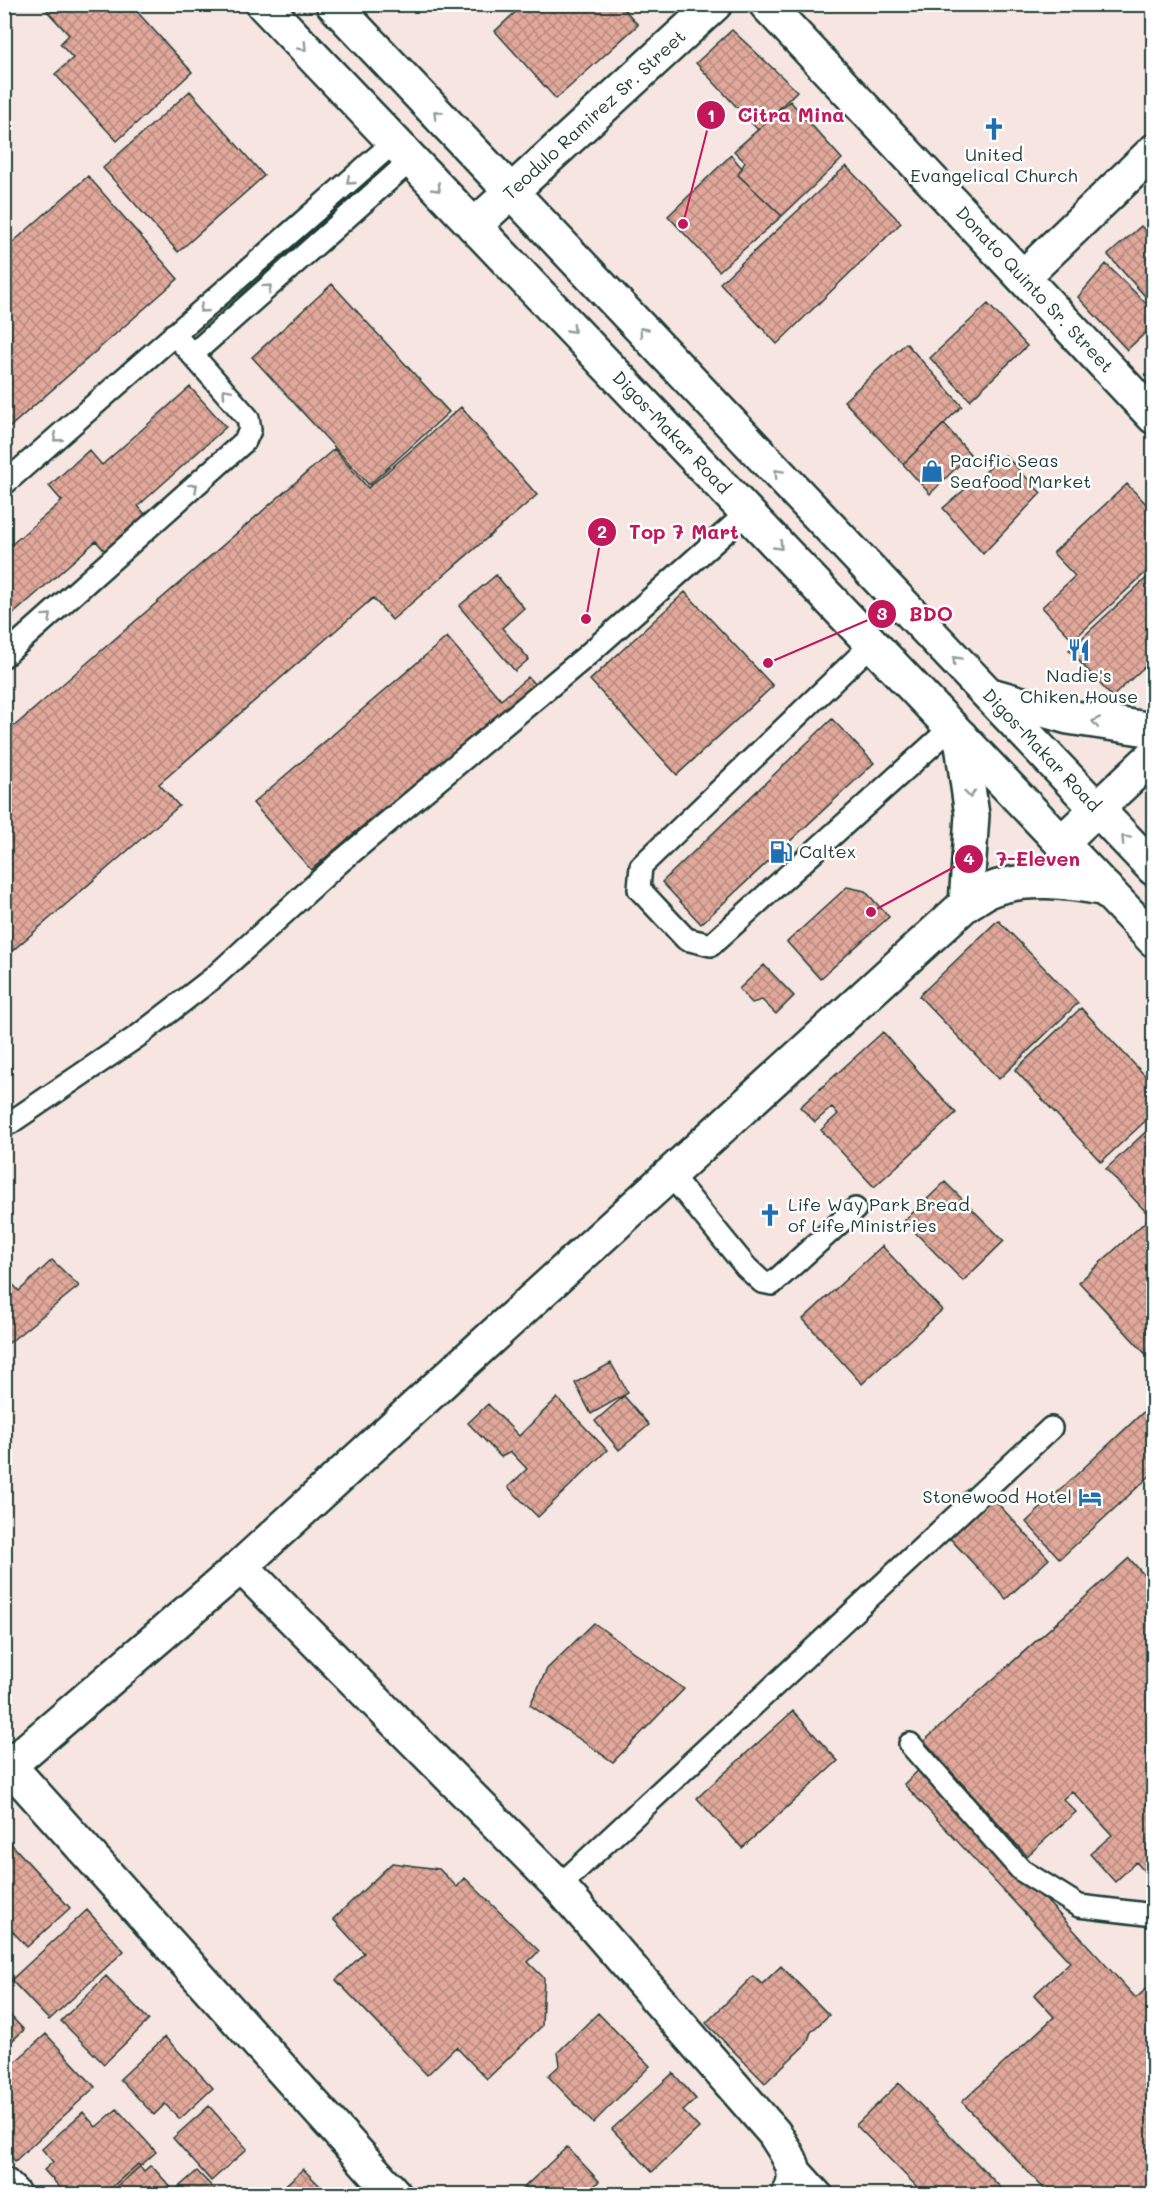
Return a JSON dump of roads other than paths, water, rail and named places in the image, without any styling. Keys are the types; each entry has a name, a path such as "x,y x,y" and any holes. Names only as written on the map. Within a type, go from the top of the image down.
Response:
{"street":[{"name":"Digos-Makar Road","path":"262,4 1154,940"},
{"name":"Digos-Makar Road","path":"333,4 1154,869"},
{"name":"Teodulo Ramirez Sr. Street","path":"474,226 715,4"},
{"name":"Donato Quinto Sr. Street","path":"766,4 1154,417"},
{"path":"1023,277 1154,151"},
{"path":"988,694 1068,717 1154,730"},
{"path":"956,732 972,815 966,904"},
{"path":"1062,842 1154,755"},
{"path":"394,2194 6,1765 241,1566 966,904 991,890 1019,883 1061,883 1106,889"},
{"path":"241,1566 559,1886 774,2133 793,2162 793,2188 789,2194"},
{"path":"4,2185 13,2194"}],"lane":[{"path":"4,484 174,334 402,151"},
{"path":"193,354 402,151"},
{"path":"4,656 245,441 250,430 248,418 174,334"},
{"path":"10,1123 138,1036 213,978 340,862 584,658 747,513"},
{"path":"872,644 641,866 639,889 686,939 711,945 956,732"},
{"path":"670,1174 746,1267 762,1282 772,1284 788,1272 855,1209"},
{"path":"559,1886 1051,1428"},
{"path":"910,1744 1021,1870 1079,1906 1154,1915"},
{"path":"793,2162 822,2194"}],"place":[{"name":"United Evangelical Church","path":"994,129"},
{"name":"Citra Mina","path":"683,224"},
{"name":"Pacific Seas Seafood Market","path":"932,471"},
{"name":"Top 7 Mart","path":"586,619"},
{"name":"Nadie's Chiken House","path":"1079,650"},
{"name":"BDO","path":"768,663"},
{"name":"Caltex","path":"781,852"},
{"name":"7-Eleven","path":"871,912"},
{"name":"Life Way Park Bread of Life Ministries","path":"770,1215"},
{"name":"Stonewood Hotel","path":"1090,1497"}]}
